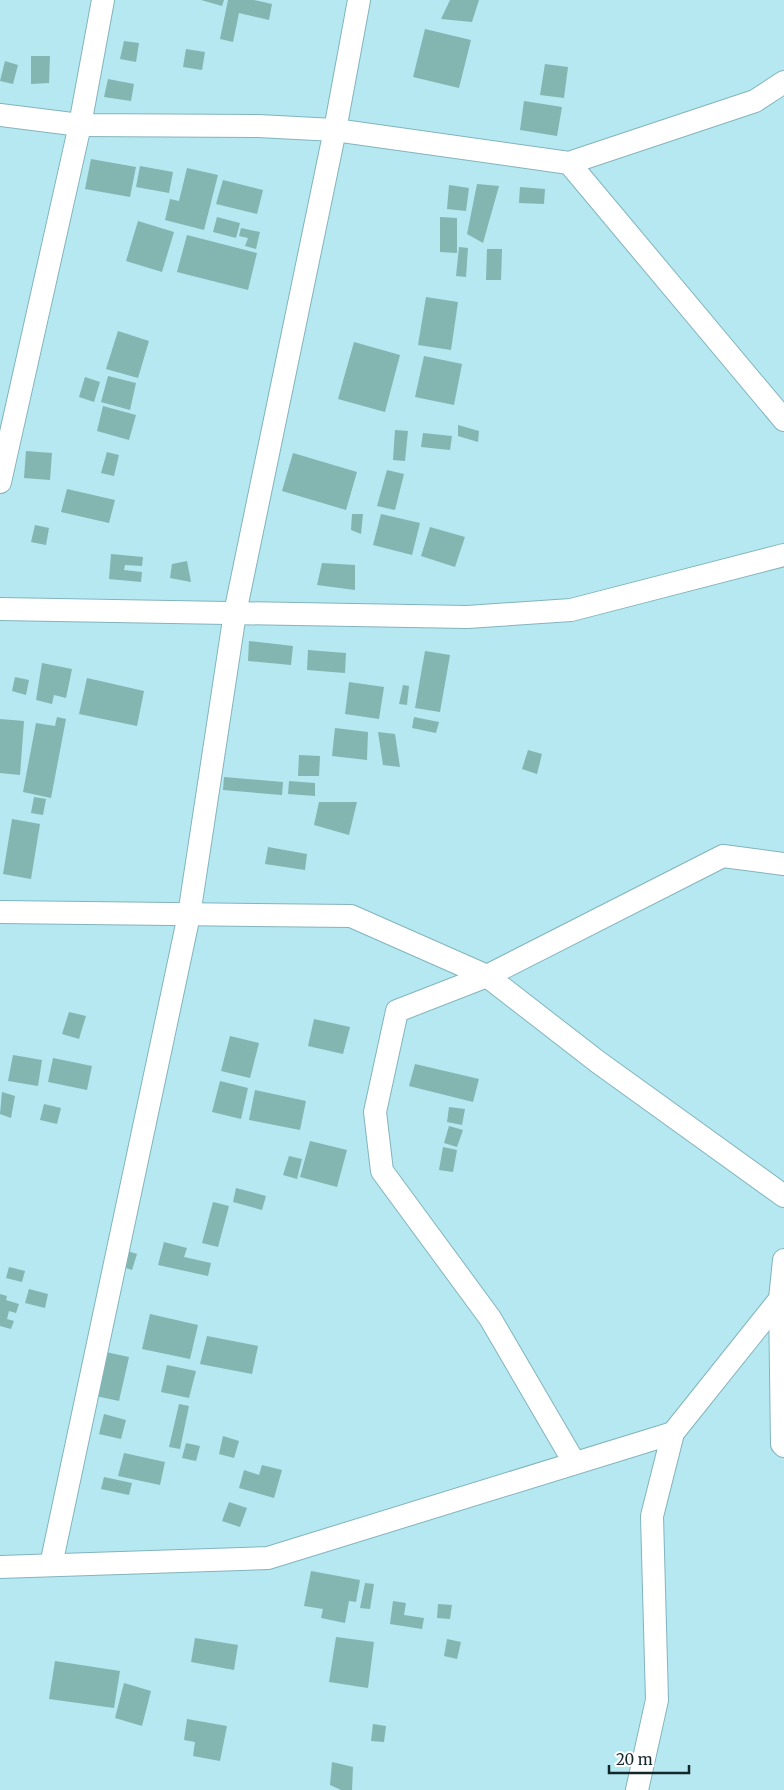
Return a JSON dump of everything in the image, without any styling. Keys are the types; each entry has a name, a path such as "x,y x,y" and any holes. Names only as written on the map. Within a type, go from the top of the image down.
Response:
{"street":[{"path":"0,482 80,125 103,0"},
{"path":"51,1565 190,915 235,613 335,130 359,0"},
{"path":"0,115 80,125 258,126 335,130 569,163 755,101 784,82"},
{"path":"569,163 784,420"},
{"path":"0,609 467,618 571,610 784,555"},
{"path":"574,1462 490,1318 382,1171 375,1112 397,1011 487,976 723,856 784,864"},
{"path":"0,912 351,916 487,976 598,1062 784,1196"},
{"path":"784,1260 780,1299 782,1444 784,1446"},
{"path":"637,1790 657,1700 652,1516 673,1433 780,1299"},
{"path":"0,1567 268,1558 673,1433"}],"building":[{"path":"201,0 224,0 222,6"},
{"path":"228,0 254,0 272,4 269,20 239,13 233,42 220,39"},
{"path":"450,0 479,0 472,22 441,19"},
{"path":"425,29 471,40 459,88 413,77"},
{"path":"124,41 139,43 136,62 120,59"},
{"path":"186,49 205,52 202,70 183,67"},
{"path":"31,56 50,56 49,83 31,84"},
{"path":"5,61 18,65 13,84 0,81"},
{"path":"545,64 568,67 564,98 540,95"},
{"path":"108,79 134,84 131,101 104,97"},
{"path":"524,101 562,107 557,136 520,130"},
{"path":"91,159 136,167 130,197 85,189"},
{"path":"140,166 173,172 169,193 136,187"},
{"path":"187,168 218,175 204,230 165,220 170,199 179,201"},
{"path":"223,180 263,190 257,214 216,204"},
{"path":"477,184 499,186 483,243 467,234"},
{"path":"449,185 469,188 466,211 447,209"},
{"path":"520,187 545,189 544,204 519,203"},
{"path":"217,217 240,223 236,238 213,232"},
{"path":"440,217 457,218 457,253 440,252"},
{"path":"138,221 174,232 162,272 126,261"},
{"path":"241,228 260,232 256,249 245,246 248,238 239,236"},
{"path":"187,235 257,253 248,290 177,272"},
{"path":"459,247 468,248 466,277 456,276"},
{"path":"487,249 502,249 501,280 486,280"},
{"path":"426,297 458,302 451,350 418,345"},
{"path":"118,331 149,341 138,378 106,369"},
{"path":"354,342 400,355 385,412 338,399"},
{"path":"424,356 462,364 454,405 415,397"},
{"path":"108,376 136,383 130,410 101,402"},
{"path":"85,377 100,382 94,402 79,397"},
{"path":"103,406 136,415 129,440 97,431"},
{"path":"458,425 479,431 478,442 458,436"},
{"path":"395,430 408,431 405,461 393,460"},
{"path":"423,433 452,436 450,450 421,447"},
{"path":"26,451 52,453 50,480 24,478"},
{"path":"107,452 119,455 114,476 101,473"},
{"path":"293,453 357,472 346,510 282,491"},
{"path":"387,470 404,474 395,510 377,506"},
{"path":"67,489 115,500 109,523 61,512"},
{"path":"352,514 363,514 361,534 351,530"},
{"path":"381,514 420,523 412,555 373,545"},
{"path":"35,525 49,528 46,545 31,542"},
{"path":"430,527 465,537 455,567 421,556"},
{"path":"111,554 143,557 142,566 125,565 124,570 142,572 141,582 109,579"},
{"path":"187,561 191,582 170,578 172,564"},
{"path":"322,563 355,565 355,590 317,585"},
{"path":"249,641 293,646 291,665 248,661"},
{"path":"308,650 346,653 345,673 307,670"},
{"path":"425,651 450,655 440,712 415,708"},
{"path":"42,663 72,669 66,698 54,695 52,704 36,700"},
{"path":"15,677 29,680 26,695 12,691"},
{"path":"87,678 144,691 137,726 79,714"},
{"path":"349,682 384,687 379,719 345,714"},
{"path":"403,685 409,686 407,705 399,704"},
{"path":"57,717 66,719 51,798 23,792 36,723 55,726"},
{"path":"414,717 439,722 436,733 412,728"},
{"path":"0,719 24,721 20,775 0,773"},
{"path":"335,728 368,732 367,760 332,756"},
{"path":"378,732 395,734 400,767 383,765"},
{"path":"528,750 542,754 537,774 522,769"},
{"path":"299,755 320,756 319,776 298,776"},
{"path":"224,777 283,782 282,795 223,790"},
{"path":"289,781 315,783 315,796 288,794"},
{"path":"34,797 46,799 43,815 31,813"},
{"path":"319,802 357,802 349,835 314,825"},
{"path":"12,819 40,824 31,879 3,874"},
{"path":"268,847 307,854 305,870 265,864"},
{"path":"69,1012 86,1016 79,1039 62,1034"},
{"path":"314,1019 350,1027 343,1054 308,1046"},
{"path":"230,1036 259,1043 250,1078 221,1071"},
{"path":"13,1055 42,1060 38,1086 8,1081"},
{"path":"53,1058 92,1066 87,1090 48,1082"},
{"path":"415,1064 479,1079 473,1102 409,1086"},
{"path":"220,1081 248,1088 241,1119 212,1112"},
{"path":"255,1090 306,1101 300,1130 249,1120"},
{"path":"2,1092 15,1096 11,1118 0,1114"},
{"path":"44,1104 61,1108 57,1124 40,1120"},
{"path":"449,1107 465,1109 462,1125 447,1122"},
{"path":"449,1126 463,1130 457,1147 444,1143"},
{"path":"310,1141 347,1150 337,1187 300,1177"},
{"path":"443,1147 457,1150 453,1172 439,1170"},
{"path":"289,1156 302,1159 297,1179 283,1175"},
{"path":"236,1188 266,1196 262,1210 233,1202"},
{"path":"213,1202 229,1206 218,1247 202,1243"},
{"path":"164,1242 187,1248 184,1257 211,1263 208,1276 158,1265"},
{"path":"124,1250 137,1254 132,1270 120,1266"},
{"path":"9,1267 25,1271 22,1282 6,1278"},
{"path":"29,1289 48,1294 45,1308 25,1303"},
{"path":"0,1294 7,1296 6,1300 19,1304 16,1313 9,1311 7,1319 14,1321 11,1329 0,1326"},
{"path":"150,1314 198,1325 190,1359 142,1349"},
{"path":"207,1336 258,1346 252,1374 200,1364"},
{"path":"101,1351 129,1357 119,1401 91,1395"},
{"path":"167,1365 196,1371 189,1398 161,1392"},
{"path":"179,1404 189,1406 180,1449 169,1447"},
{"path":"104,1414 126,1420 121,1439 99,1434"},
{"path":"223,1436 239,1441 234,1458 219,1454"},
{"path":"186,1443 200,1446 196,1461 182,1458"},
{"path":"124,1453 165,1462 160,1485 118,1476"},
{"path":"262,1465 282,1470 274,1498 239,1488 244,1470 259,1475"},
{"path":"104,1477 132,1483 129,1495 101,1489"},
{"path":"229,1502 247,1508 240,1527 222,1521"},
{"path":"311,1571 360,1580 356,1602 349,1601 345,1623 321,1618 323,1609 304,1606"},
{"path":"365,1583 374,1584 370,1609 360,1608"},
{"path":"393,1601 406,1603 404,1615 424,1618 422,1629 390,1624"},
{"path":"438,1604 452,1605 450,1619 437,1618"},
{"path":"336,1637 374,1642 368,1688 329,1682"},
{"path":"195,1638 238,1645 234,1670 191,1662"},
{"path":"447,1639 461,1642 457,1659 444,1656"},
{"path":"55,1661 120,1671 114,1708 49,1699"},
{"path":"124,1683 151,1691 142,1726 115,1718"},
{"path":"187,1719 227,1726 220,1761 193,1756 195,1742 184,1740"},
{"path":"373,1724 386,1726 384,1742 371,1741"},
{"path":"332,1762 353,1767 352,1790 341,1790 330,1785"}]}
